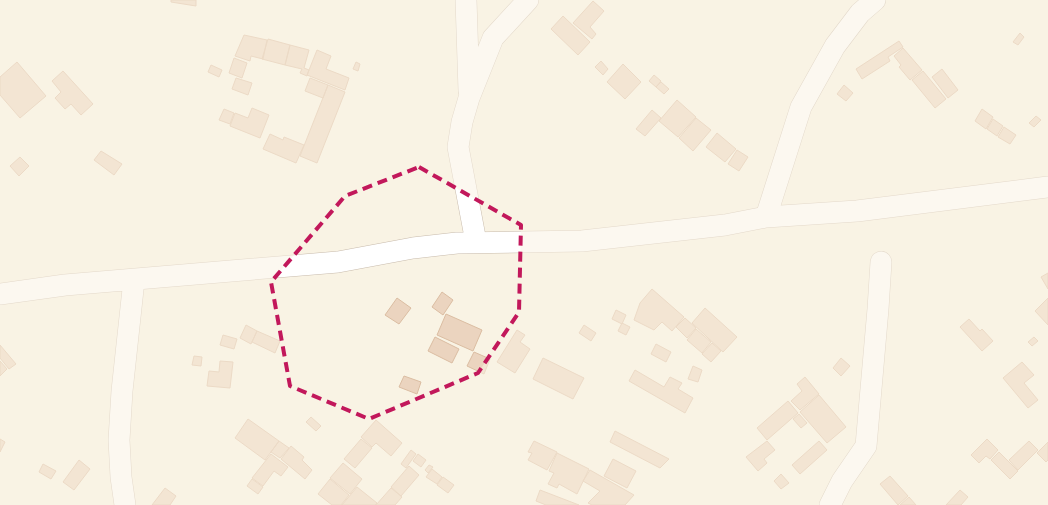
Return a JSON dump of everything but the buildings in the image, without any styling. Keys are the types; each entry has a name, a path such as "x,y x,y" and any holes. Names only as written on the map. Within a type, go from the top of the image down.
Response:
{"street":[{"path":"466,0 469,98"},
{"path":"476,242 458,147 462,122 469,98 493,38 528,0"},
{"path":"766,217 801,107 834,46 860,13 875,0"},
{"path":"0,294 65,285 338,262 413,248 476,242 582,241 725,225 766,217 857,211 1048,187"},
{"path":"830,505 842,481 866,446 881,262"},
{"path":"125,505 119,440 122,391 134,280"}],"highlighted area":[{"path":"419,167 521,225 519,312 478,373 369,419 290,386 271,282 345,196"}]}
